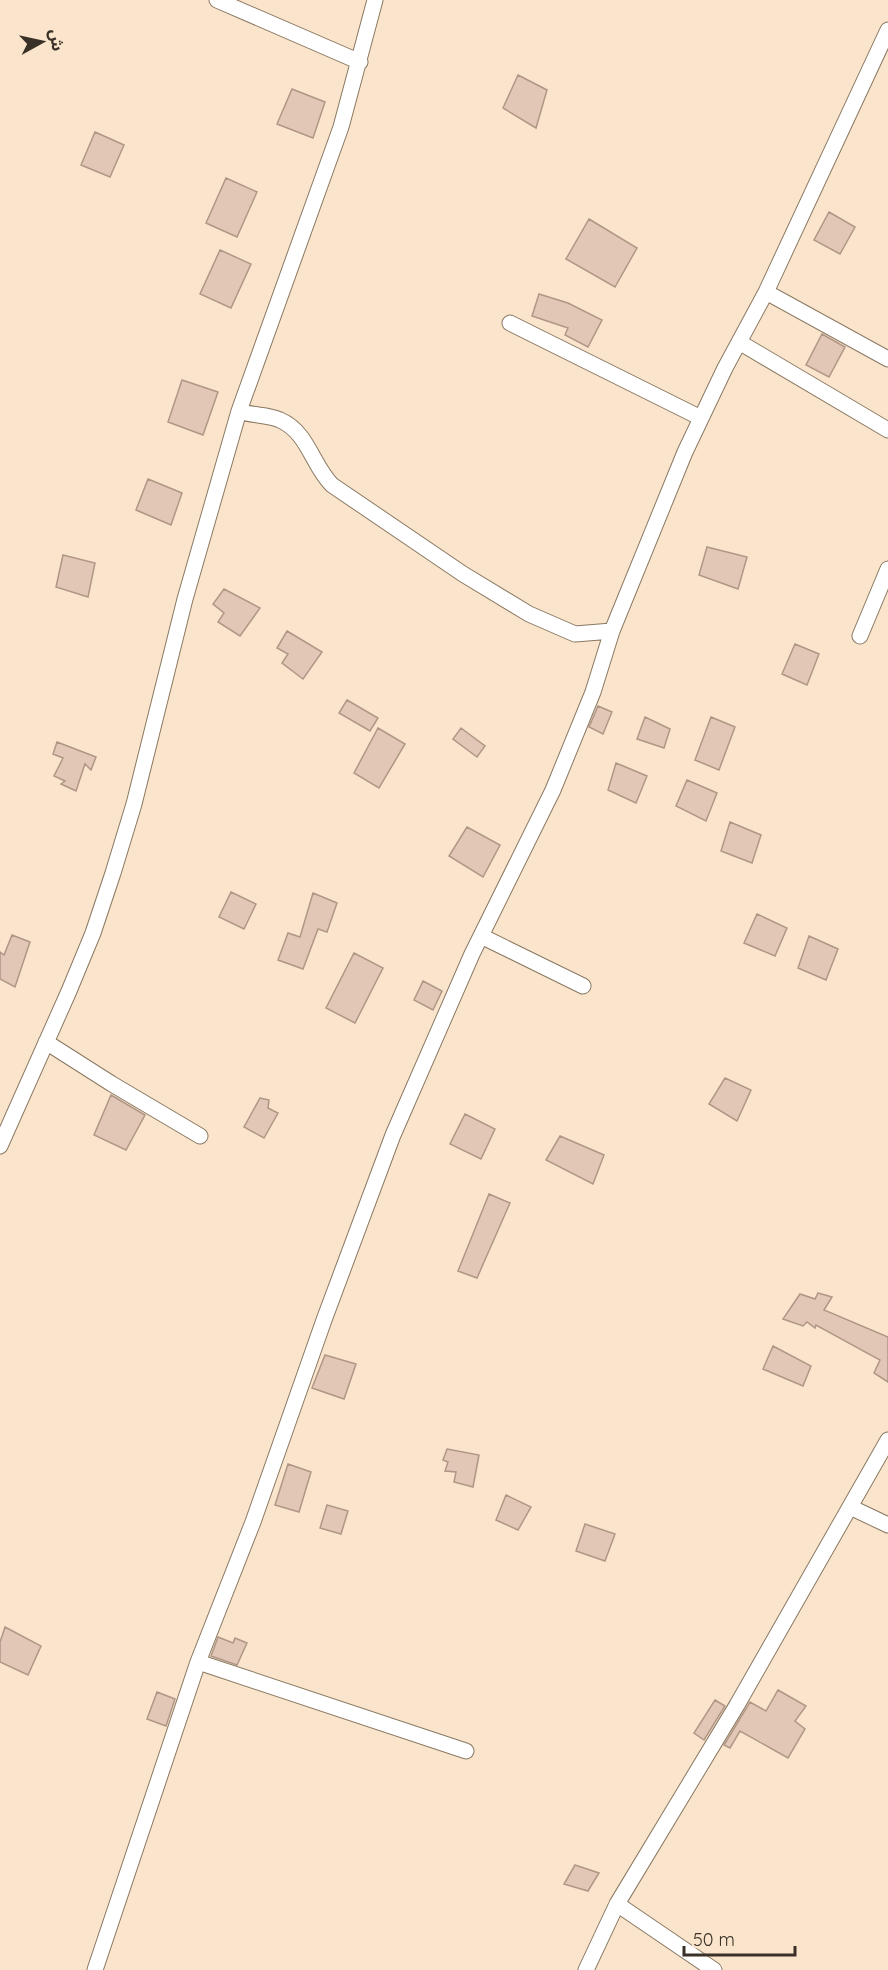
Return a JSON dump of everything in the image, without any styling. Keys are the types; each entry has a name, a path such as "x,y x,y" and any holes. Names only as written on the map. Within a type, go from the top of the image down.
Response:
{"street":[{"path":"217,0 360,62"},
{"path":"0,1146 93,933 127,829 172,647 239,411 338,137 375,0"},
{"path":"95,1970 198,1662 253,1522 320,1330 393,1135 481,936 553,789 593,692 612,631 701,418 766,292 888,30"},
{"path":"766,292 888,359"},
{"path":"510,323 701,418"},
{"path":"739,342 888,430"},
{"path":"239,411 274,418 291,426 302,438 324,477 332,485 508,603 550,626 575,634 612,631"},
{"path":"860,636 888,569"},
{"path":"481,936 583,986"},
{"path":"46,1042 200,1136"},
{"path":"586,1970 617,1904 737,1705 888,1440"},
{"path":"850,1508 888,1525"},
{"path":"198,1662 466,1751"},
{"path":"617,1904 714,1970"}],"building":[{"path":"518,75 547,90 536,128 503,108"},
{"path":"292,89 325,102 313,138 277,124"},
{"path":"95,132 124,145 110,177 81,165"},
{"path":"226,178 257,192 237,237 206,223"},
{"path":"829,212 855,227 840,254 814,240"},
{"path":"589,219 637,248 615,287 566,259"},
{"path":"220,250 251,264 231,308 200,294"},
{"path":"539,294 568,303 602,320 588,347 565,335 568,328 532,316"},
{"path":"822,334 845,347 829,377 806,365"},
{"path":"182,380 218,392 203,435 168,422"},
{"path":"148,479 182,493 171,525 136,510"},
{"path":"707,547 747,557 738,589 699,575"},
{"path":"63,555 95,563 88,597 56,587"},
{"path":"224,589 260,608 240,636 218,622 224,613 213,604"},
{"path":"287,631 322,652 303,679 282,663 288,654 277,648"},
{"path":"795,644 819,654 807,685 782,674"},
{"path":"347,700 378,718 370,731 339,713"},
{"path":"598,706 612,712 603,734 589,727"},
{"path":"645,717 670,729 664,748 637,739"},
{"path":"711,717 735,727 719,770 695,760"},
{"path":"378,728 405,744 379,788 354,773"},
{"path":"461,728 485,746 477,757 453,739"},
{"path":"57,742 96,757 91,770 85,764 76,791 61,784 65,781 54,776 63,758 53,754"},
{"path":"616,763 647,776 636,803 608,790"},
{"path":"687,780 717,793 706,821 676,806"},
{"path":"730,822 761,835 752,863 721,851"},
{"path":"467,827 500,845 483,877 449,856"},
{"path":"231,892 256,904 244,929 219,917"},
{"path":"313,893 337,903 327,932 318,929 303,969 278,960 288,933 300,937"},
{"path":"757,914 787,928 775,956 744,943"},
{"path":"12,935 30,942 15,987 0,979 0,952 4,955"},
{"path":"809,936 838,949 826,980 798,968"},
{"path":"354,953 383,968 355,1023 326,1008"},
{"path":"423,981 442,991 433,1010 414,1000"},
{"path":"725,1078 751,1090 737,1121 709,1104"},
{"path":"111,1095 145,1115 126,1150 94,1135"},
{"path":"260,1098 269,1100 268,1108 278,1113 264,1138 244,1127"},
{"path":"465,1114 495,1129 481,1159 450,1144"},
{"path":"560,1136 604,1155 593,1184 546,1160"},
{"path":"489,1194 510,1203 477,1278 458,1271"},
{"path":"818,1293 832,1297 824,1310 888,1337 888,1382 874,1373 880,1360 816,1325 815,1328 807,1322 803,1326 783,1319 800,1294 815,1299"},
{"path":"773,1346 811,1366 803,1386 763,1369"},
{"path":"325,1355 356,1364 344,1399 312,1388"},
{"path":"447,1449 479,1455 473,1487 454,1482 456,1472 445,1471 448,1462 443,1460"},
{"path":"288,1464 311,1472 299,1512 275,1505"},
{"path":"506,1495 531,1507 518,1530 496,1520"},
{"path":"327,1505 348,1511 341,1534 320,1528"},
{"path":"585,1524 615,1534 605,1561 576,1551"},
{"path":"5,1627 41,1646 28,1675 0,1662 0,1642"},
{"path":"218,1637 233,1643 235,1638 247,1643 237,1665 211,1656"},
{"path":"778,1690 806,1706 795,1721 805,1729 788,1758 740,1731 730,1748 724,1745 750,1702 766,1711"},
{"path":"157,1692 175,1699 166,1726 147,1719"},
{"path":"715,1700 725,1706 704,1740 694,1733"},
{"path":"575,1865 599,1873 588,1891 564,1884"}]}
